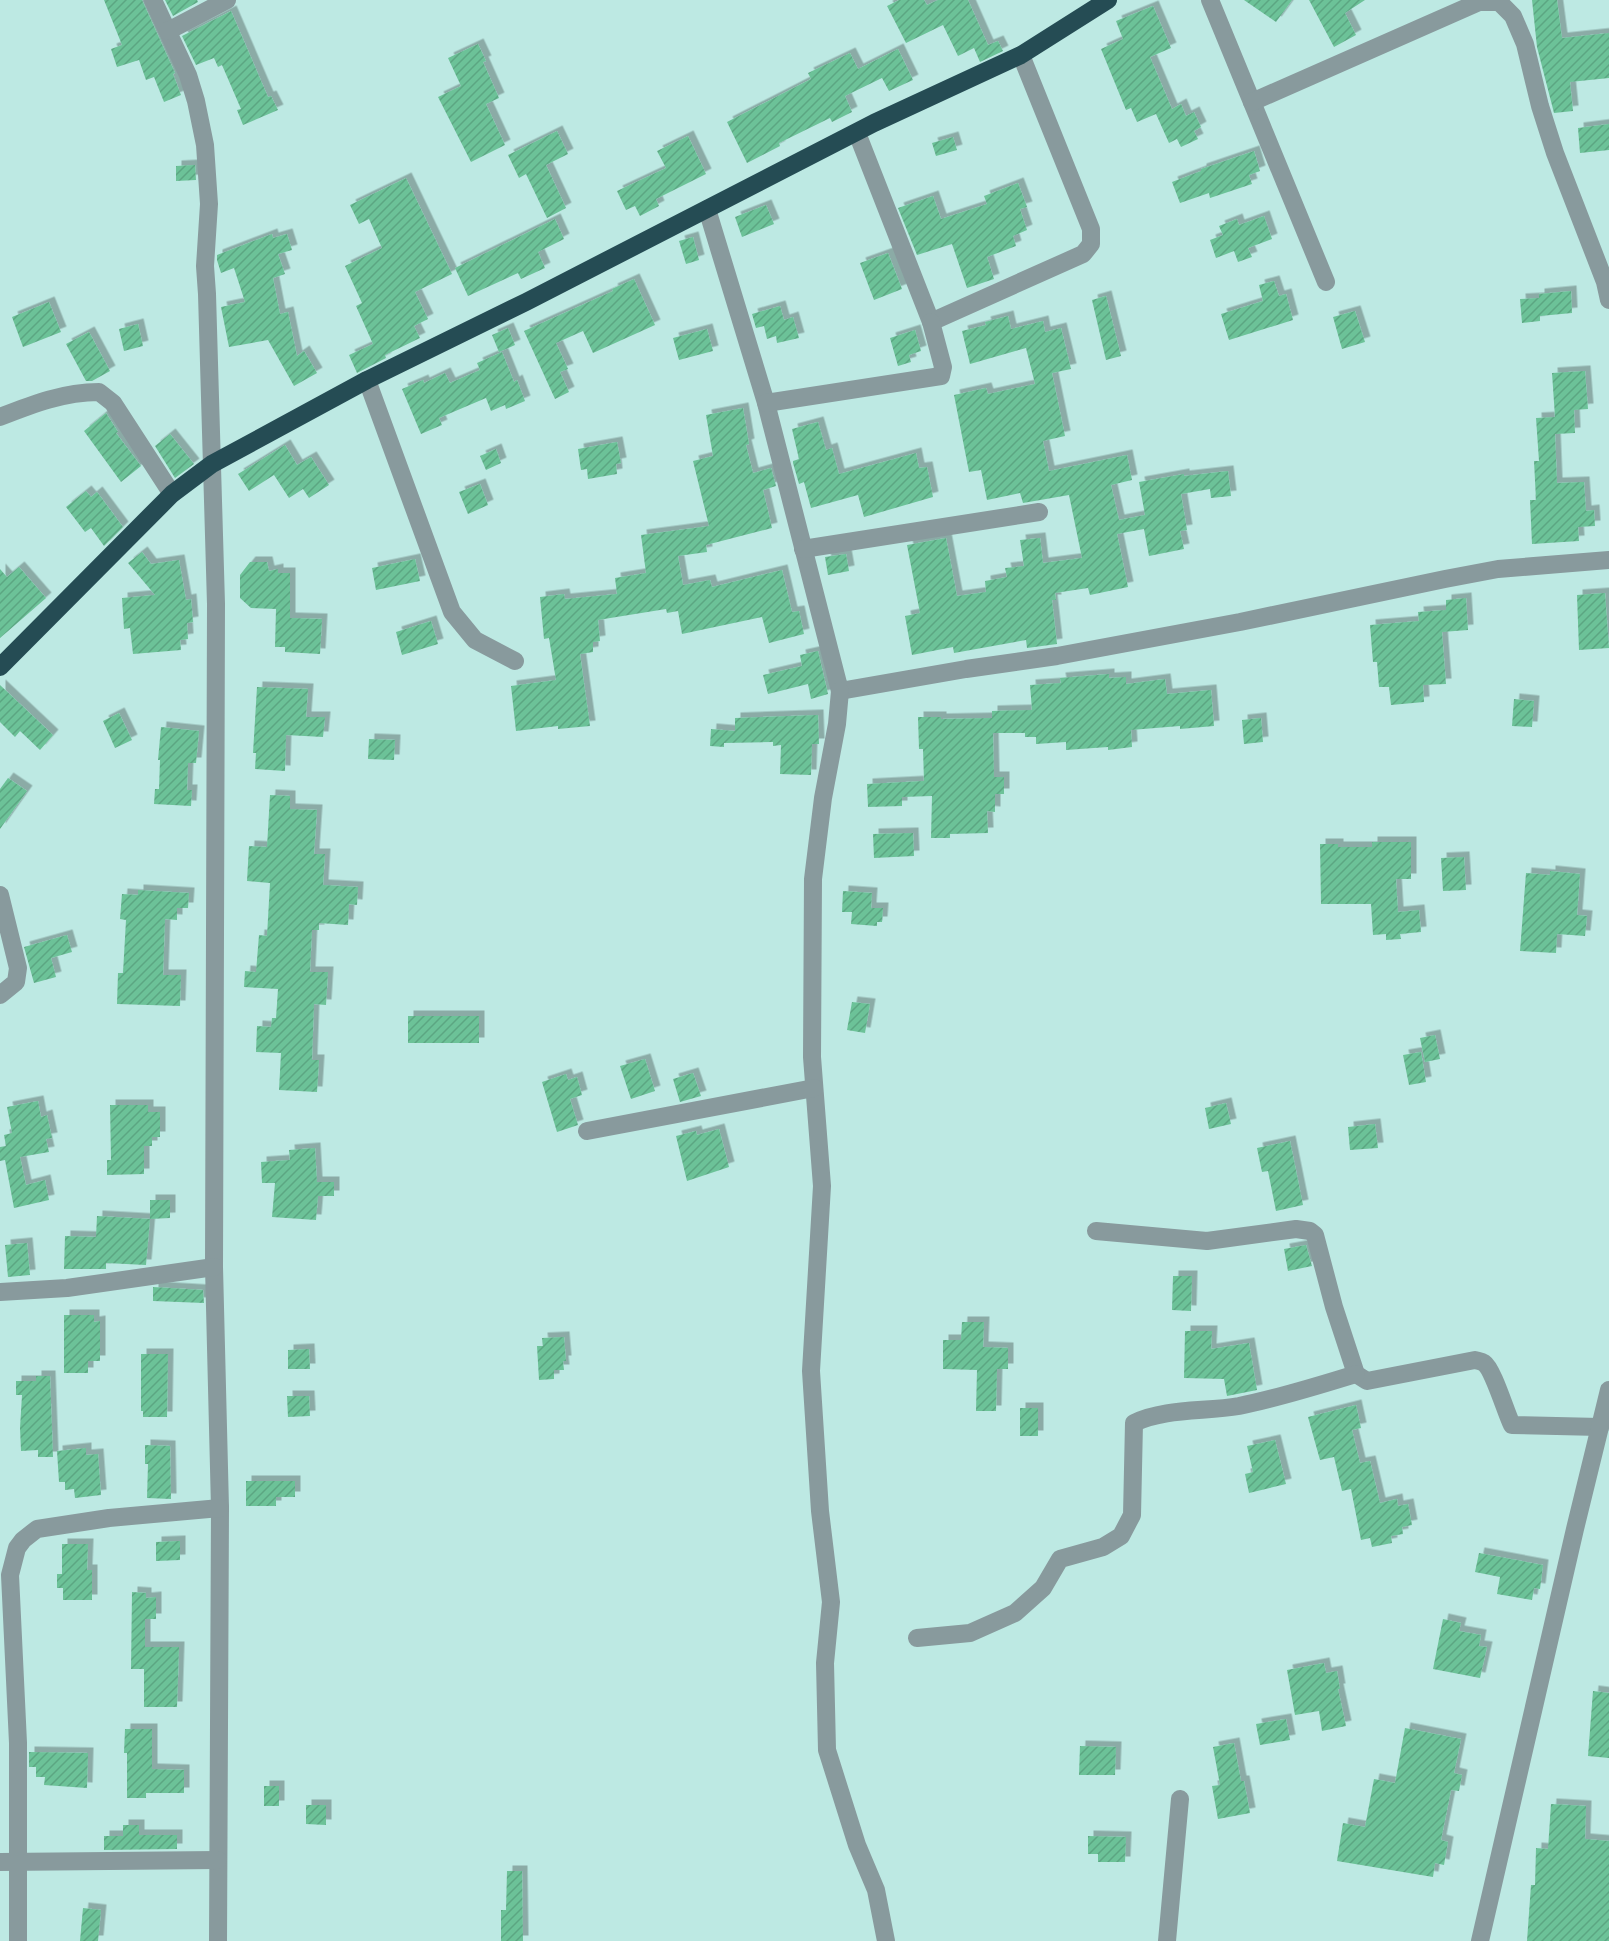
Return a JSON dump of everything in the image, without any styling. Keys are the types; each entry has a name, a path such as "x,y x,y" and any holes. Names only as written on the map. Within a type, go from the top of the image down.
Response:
{"highway":[{"path":"0,667 172,494 212,464 367,380 526,302 874,123 1021,56 1108,0"}],"street":[{"path":"153,0 188,75 196,101 205,145 209,187 205,266 216,604 214,1267 220,1508 218,1941"},
{"path":"168,31 227,0"},
{"path":"1210,0 1326,282"},
{"path":"1252,102 1479,2 1499,2 1513,16 1525,44 1540,106 1555,153 1605,282 1609,300"},
{"path":"931,322 1083,254 1091,244 1091,229 1021,56"},
{"path":"766,403 941,376 943,367 931,322 857,133"},
{"path":"707,209 766,403 840,691 813,879 812,1057 822,1186 811,1371 820,1511 831,1602 825,1663 827,1750 857,1845 876,1890 886,1941"},
{"path":"367,380 452,612 475,640 515,661"},
{"path":"0,417 44,400 82,392 99,392 113,403 172,494"},
{"path":"803,549 1039,512"},
{"path":"840,691 1057,656 1240,622 1477,573 1609,560"},
{"path":"0,895 18,968 16,982 0,995"},
{"path":"587,1131 814,1088"},
{"path":"1096,1232 1207,1241 1296,1228 1310,1231 1316,1234 1334,1307 1356,1374 1367,1382 1475,1360 1485,1364 1492,1374 1512,1425 1600,1427"},
{"path":"0,1292 67,1288 214,1267"},
{"path":"917,1638 970,1633 1016,1612 1043,1588 1060,1559 1103,1547 1121,1536 1132,1515 1134,1423 1148,1416 1236,1406 1277,1398 1356,1374"},
{"path":"1480,1941 1609,1390"},
{"path":"18,1941 18,1743 10,1575 17,1548 37,1529 110,1518 220,1508"},
{"path":"1167,1941 1180,1799"},
{"path":"0,1862 218,1860"}],"building":[{"path":"104,0 142,0 175,73 173,74 181,95 164,102 154,77 146,80 139,60 117,67 111,49 122,45"},
{"path":"165,0 197,0 198,2 173,16"},
{"path":"899,0 924,0 927,5 938,0 968,0 988,45 998,41 1003,51 980,62 974,48 958,56 943,25 906,43 887,6"},
{"path":"1244,0 1292,0 1276,22"},
{"path":"1309,0 1365,0 1345,13 1356,35 1334,47"},
{"path":"1532,0 1557,0 1562,38 1609,33 1609,78 1570,82 1573,111 1554,113 1537,47"},
{"path":"1153,6 1171,48 1150,57 1172,109 1181,104 1186,116 1194,112 1201,127 1194,131 1198,139 1181,147 1177,139 1169,143 1156,114 1137,122 1131,108 1126,110 1101,49 1123,39 1116,21"},
{"path":"231,11 268,97 271,96 278,110 243,125 237,110 241,109 222,65 218,67 214,58 196,65 182,36"},
{"path":"478,44 486,61 483,62 499,98 486,104 505,145 471,162 438,97 461,86 448,58"},
{"path":"898,49 913,80 889,91 882,78 845,96 852,112 832,122 830,118 779,143 780,146 747,163 727,122 811,79 808,73 850,53 858,69"},
{"path":"1609,124 1609,150 1580,153 1578,128"},
{"path":"557,131 568,154 546,165 566,208 547,218 526,174 519,178 508,155"},
{"path":"688,136 706,174 656,199 659,206 640,216 635,206 626,210 617,191 666,168 657,151"},
{"path":"953,137 957,150 936,156 932,143"},
{"path":"1254,151 1260,171 1249,175 1252,184 1210,198 1209,193 1180,203 1172,182 1201,171 1201,169"},
{"path":"195,165 196,180 176,181 176,166"},
{"path":"406,178 452,274 415,292 428,319 414,326 420,338 385,355 386,358 357,373 349,355 373,344 356,306 362,303 345,266 382,248 369,219 359,224 350,205"},
{"path":"1018,183 1027,207 1020,209 1027,230 1013,236 1016,246 987,257 994,279 967,288 952,244 917,255 898,208 933,196 941,219 987,204 984,196"},
{"path":"766,205 774,224 742,237 735,217"},
{"path":"1264,216 1272,239 1248,248 1252,257 1238,262 1234,251 1216,258 1210,240 1223,235 1219,226 1237,219 1239,225"},
{"path":"555,219 564,239 538,252 545,268 521,279 518,273 468,296 455,268"},
{"path":"272,234 273,238 287,234 292,250 278,254 285,274 273,278 280,314 288,312 297,356 304,351 317,373 294,386 268,340 229,347 221,307 245,302 234,268 221,273 217,255"},
{"path":"693,237 699,260 686,264 679,241"},
{"path":"888,253 902,289 874,300 860,263"},
{"path":"634,279 655,325 593,353 583,331 556,343 568,369 560,372 569,392 555,399 524,331 613,291 612,289"},
{"path":"1274,281 1279,296 1286,294 1293,320 1229,340 1221,314 1263,301 1259,285"},
{"path":"1571,291 1572,313 1540,316 1540,321 1522,323 1520,299 1539,298 1539,294"},
{"path":"1106,296 1121,356 1106,360 1092,300"},
{"path":"49,302 61,332 23,347 12,317"},
{"path":"780,306 784,320 793,317 799,338 777,343 776,336 767,339 764,326 756,328 752,314"},
{"path":"1355,311 1365,342 1342,349 1333,317"},
{"path":"1008,316 1011,329 1043,321 1045,332 1061,328 1071,369 1052,373 1065,436 1043,441 1049,471 1127,455 1132,480 1111,485 1119,520 1145,515 1139,482 1184,474 1184,476 1228,471 1231,496 1211,498 1210,489 1181,494 1187,530 1180,531 1184,549 1149,556 1144,529 1117,534 1128,587 1090,595 1088,588 1055,593 1056,600 1052,600 1057,644 1027,648 1026,640 954,653 953,647 912,655 905,616 920,613 907,545 946,538 957,596 986,592 985,581 1007,577 1005,568 1024,566 1020,540 1040,538 1043,563 1082,558 1069,495 1023,503 1020,493 987,500 981,470 969,472 954,395 986,388 988,394 1035,384 1026,348 970,364 962,331"},
{"path":"138,324 143,346 124,351 119,329"},
{"path":"508,328 515,345 499,352 492,335"},
{"path":"707,329 713,351 679,360 673,338"},
{"path":"915,330 921,351 909,355 911,362 898,366 890,338"},
{"path":"89,332 110,371 92,381 86,381 66,344"},
{"path":"502,352 514,382 517,380 525,401 506,409 505,405 491,411 486,398 439,418 442,425 421,434 402,389 423,380 424,383 445,373 450,383 480,370 477,363"},
{"path":"1585,371 1588,409 1574,410 1575,433 1555,434 1557,483 1584,482 1586,511 1594,510 1595,526 1578,527 1579,541 1532,544 1530,500 1536,500 1534,461 1539,461 1536,418 1555,417 1552,373"},
{"path":"743,408 749,444 746,445 753,473 771,468 776,486 763,490 772,528 706,545 707,552 678,556 683,585 710,580 712,587 782,570 792,612 799,611 804,634 769,643 762,617 682,634 678,611 667,613 666,609 598,620 600,641 593,642 593,652 580,654 590,726 558,729 558,726 516,731 511,686 556,680 549,638 544,639 540,597 564,594 565,599 617,594 615,578 646,573 641,535 709,526 693,461 713,456 706,415"},
{"path":"106,413 118,432 116,433 141,466 121,482 84,431"},
{"path":"818,422 826,450 832,448 839,474 916,453 919,468 927,467 933,497 864,517 858,495 811,508 804,482 799,484 793,463 799,459 792,429"},
{"path":"170,434 194,464 175,478 155,446"},
{"path":"617,442 621,463 616,464 617,474 588,479 587,469 581,470 578,449"},
{"path":"285,445 297,465 311,457 329,485 309,498 303,489 289,498 274,475 249,491 238,474"},
{"path":"496,449 501,463 486,470 480,456"},
{"path":"480,484 488,505 468,514 459,492"},
{"path":"86,491 91,497 97,492 123,527 104,546 91,528 85,532 66,507"},
{"path":"142,552 151,564 179,560 186,600 191,599 193,622 187,623 188,639 180,640 181,650 133,654 130,628 124,629 122,598 155,595 128,563"},
{"path":"846,554 849,571 828,575 825,557"},
{"path":"415,559 420,581 376,590 372,568"},
{"path":"250,562 267,562 269,571 278,569 278,573 290,573 290,618 322,619 320,654 285,652 285,647 275,647 276,609 251,608 240,598 240,575"},
{"path":"19,567 46,598 0,638 0,569 7,577"},
{"path":"1605,593 1609,648 1579,650 1577,595"},
{"path":"1466,598 1468,630 1442,632 1446,684 1423,685 1424,702 1391,705 1389,687 1379,687 1377,662 1373,662 1370,625 1419,621 1418,612 1446,610 1446,600"},
{"path":"431,621 438,644 402,655 396,632"},
{"path":"818,651 828,694 811,699 808,684 768,694 763,675 802,666 800,655"},
{"path":"1109,674 1109,678 1126,677 1126,684 1165,679 1167,694 1211,690 1214,726 1131,730 1132,747 1108,750 1108,747 1066,750 1066,742 1036,744 1036,737 1025,737 1025,733 993,733 994,777 1004,777 1004,794 995,794 995,812 987,811 988,833 950,834 950,838 931,838 932,796 902,797 902,806 868,807 867,784 924,781 923,749 919,749 918,717 992,718 992,711 1032,710 1030,685 1061,683 1060,678"},
{"path":"0,685 53,735 40,750 20,731 15,737 0,722"},
{"path":"257,687 308,689 306,717 325,717 323,737 286,735 285,771 255,769 256,753 253,753"},
{"path":"1514,699 1534,701 1532,727 1512,726"},
{"path":"119,713 132,740 115,748 103,721"},
{"path":"818,715 819,744 812,744 811,775 780,774 781,745 773,746 773,742 724,743 724,747 710,746 711,729 735,731 735,718"},
{"path":"1261,718 1263,742 1244,744 1242,720"},
{"path":"161,727 199,731 196,763 188,763 187,790 192,790 191,806 154,804 155,789 159,789 160,760 158,760"},
{"path":"369,739 395,740 394,760 368,759"},
{"path":"8,778 27,791 0,829 0,789"},
{"path":"270,795 290,796 290,809 317,810 314,854 325,854 323,885 358,887 357,905 349,904 348,925 319,923 319,930 312,930 310,972 328,972 326,1005 314,1004 312,1060 319,1060 317,1092 279,1090 281,1053 256,1052 257,1026 271,1027 272,1018 276,1018 278,989 244,987 245,971 256,972 259,935 267,936 270,883 247,881 249,846 267,847"},
{"path":"913,833 914,856 874,858 873,834"},
{"path":"1372,842 1411,842 1411,879 1396,879 1398,912 1419,910 1421,932 1400,934 1401,939 1386,940 1386,934 1373,935 1371,904 1321,904 1320,844 1338,844 1338,847 1372,847"},
{"path":"1464,857 1466,890 1443,891 1441,858"},
{"path":"1550,871 1580,874 1577,915 1587,916 1585,936 1557,934 1556,953 1520,951 1526,873 1550,875"},
{"path":"138,890 189,893 188,908 177,908 177,920 165,919 163,975 181,975 180,1006 117,1004 118,973 123,973 126,920 120,919 122,894 138,895"},
{"path":"843,891 872,893 871,908 883,908 882,922 877,922 877,926 851,924 852,912 842,912"},
{"path":"67,935 72,952 51,958 56,977 34,983 24,947"},
{"path":"852,1002 870,1004 865,1033 847,1030"},
{"path":"408,1016 479,1016 479,1043 408,1043"},
{"path":"1435,1035 1440,1059 1425,1062 1420,1038"},
{"path":"1421,1052 1426,1082 1409,1085 1403,1055"},
{"path":"645,1059 655,1091 631,1099 620,1066"},
{"path":"693,1073 701,1096 680,1102 673,1079"},
{"path":"566,1074 568,1080 577,1077 582,1095 570,1099 578,1125 557,1132 542,1082"},
{"path":"38,1101 41,1117 47,1115 52,1138 46,1139 49,1152 20,1157 26,1185 45,1180 49,1200 14,1208 5,1160 0,1161 0,1147 6,1146 4,1135 12,1133 7,1107"},
{"path":"1226,1103 1231,1124 1209,1129 1205,1108"},
{"path":"110,1105 148,1105 148,1112 160,1112 160,1137 152,1137 152,1146 144,1146 144,1174 107,1175 107,1160 111,1160"},
{"path":"1375,1124 1378,1148 1350,1150 1348,1127"},
{"path":"719,1129 729,1167 687,1181 676,1136 696,1131 697,1135"},
{"path":"1290,1141 1303,1205 1276,1211 1268,1171 1262,1172 1257,1148"},
{"path":"315,1148 317,1182 334,1182 334,1196 318,1196 316,1220 272,1217 275,1183 262,1183 261,1162 290,1160 289,1150"},
{"path":"150,1200 170,1200 170,1218 150,1219"},
{"path":"97,1216 150,1219 146,1265 106,1263 106,1269 64,1269 65,1236 96,1237"},
{"path":"27,1243 30,1275 8,1277 5,1245"},
{"path":"1306,1245 1312,1266 1288,1271 1284,1249"},
{"path":"1173,1276 1192,1276 1191,1311 1172,1310"},
{"path":"153,1287 203,1290 204,1303 153,1301"},
{"path":"64,1315 94,1315 94,1322 100,1321 100,1361 88,1361 88,1373 64,1373"},
{"path":"962,1322 984,1322 983,1347 1008,1348 1008,1369 997,1369 996,1411 976,1411 977,1370 943,1369 943,1340 961,1340"},
{"path":"1185,1331 1212,1331 1211,1349 1249,1343 1257,1390 1227,1396 1224,1379 1184,1378"},
{"path":"564,1337 566,1361 563,1361 564,1370 554,1370 554,1379 539,1380 537,1346 543,1346 542,1338"},
{"path":"309,1349 310,1369 288,1369 288,1350"},
{"path":"141,1354 168,1354 167,1417 143,1417 143,1411 141,1411"},
{"path":"36,1376 50,1376 53,1457 38,1457 38,1450 21,1451 22,1395 16,1395 16,1381 36,1381"},
{"path":"287,1396 309,1396 310,1416 288,1417"},
{"path":"1356,1405 1361,1428 1352,1430 1360,1463 1370,1461 1380,1503 1397,1499 1398,1506 1408,1504 1412,1525 1402,1527 1403,1534 1391,1536 1392,1543 1372,1547 1370,1538 1361,1540 1351,1489 1342,1491 1334,1457 1320,1460 1308,1417"},
{"path":"1020,1408 1038,1408 1038,1436 1020,1436"},
{"path":"1275,1440 1286,1484 1249,1493 1245,1474 1253,1472 1247,1446"},
{"path":"145,1445 170,1446 171,1499 147,1498 148,1464 145,1464"},
{"path":"86,1448 86,1455 98,1454 101,1495 75,1498 74,1489 65,1490 65,1482 59,1482 57,1451"},
{"path":"246,1481 295,1481 295,1497 276,1497 276,1506 246,1506"},
{"path":"180,1541 180,1560 156,1561 156,1542"},
{"path":"62,1544 88,1544 87,1570 92,1570 92,1600 63,1600 63,1588 57,1588 57,1574 62,1574"},
{"path":"1479,1553 1543,1565 1540,1589 1534,1588 1532,1600 1497,1594 1500,1577 1475,1572"},
{"path":"132,1592 146,1593 146,1598 156,1597 156,1619 145,1619 145,1647 179,1647 177,1707 144,1707 144,1669 131,1669"},
{"path":"1443,1619 1461,1623 1459,1631 1481,1635 1479,1646 1487,1647 1480,1678 1433,1669"},
{"path":"1324,1663 1326,1673 1337,1671 1340,1689 1338,1689 1346,1726 1322,1731 1319,1711 1295,1715 1287,1670"},
{"path":"1593,1691 1609,1693 1609,1758 1588,1756"},
{"path":"1286,1719 1290,1740 1260,1745 1256,1724"},
{"path":"1405,1728 1461,1739 1454,1773 1462,1775 1459,1791 1451,1790 1441,1840 1448,1842 1444,1865 1435,1863 1433,1877 1337,1861 1343,1823 1365,1827 1374,1779 1395,1783"},
{"path":"125,1729 152,1729 152,1769 184,1770 184,1793 146,1793 146,1798 127,1798"},
{"path":"1234,1743 1250,1813 1218,1819 1212,1786 1220,1785 1213,1747"},
{"path":"1080,1746 1116,1747 1115,1775 1079,1775"},
{"path":"29,1752 88,1753 87,1788 44,1785 45,1777 36,1777 36,1767 29,1767"},
{"path":"264,1786 279,1786 279,1806 264,1806"},
{"path":"1551,1804 1586,1806 1585,1839 1609,1841 1609,1941 1527,1941 1531,1885 1535,1885 1536,1848 1548,1849"},
{"path":"306,1805 326,1805 326,1825 306,1824"},
{"path":"123,1825 139,1825 139,1835 177,1835 177,1849 104,1850 104,1836 123,1836"},
{"path":"1088,1836 1126,1837 1125,1862 1098,1862 1098,1854 1088,1854"},
{"path":"507,1871 522,1871 523,1941 501,1941 501,1910 506,1910"},
{"path":"83,1908 101,1910 98,1941 80,1941"}]}
